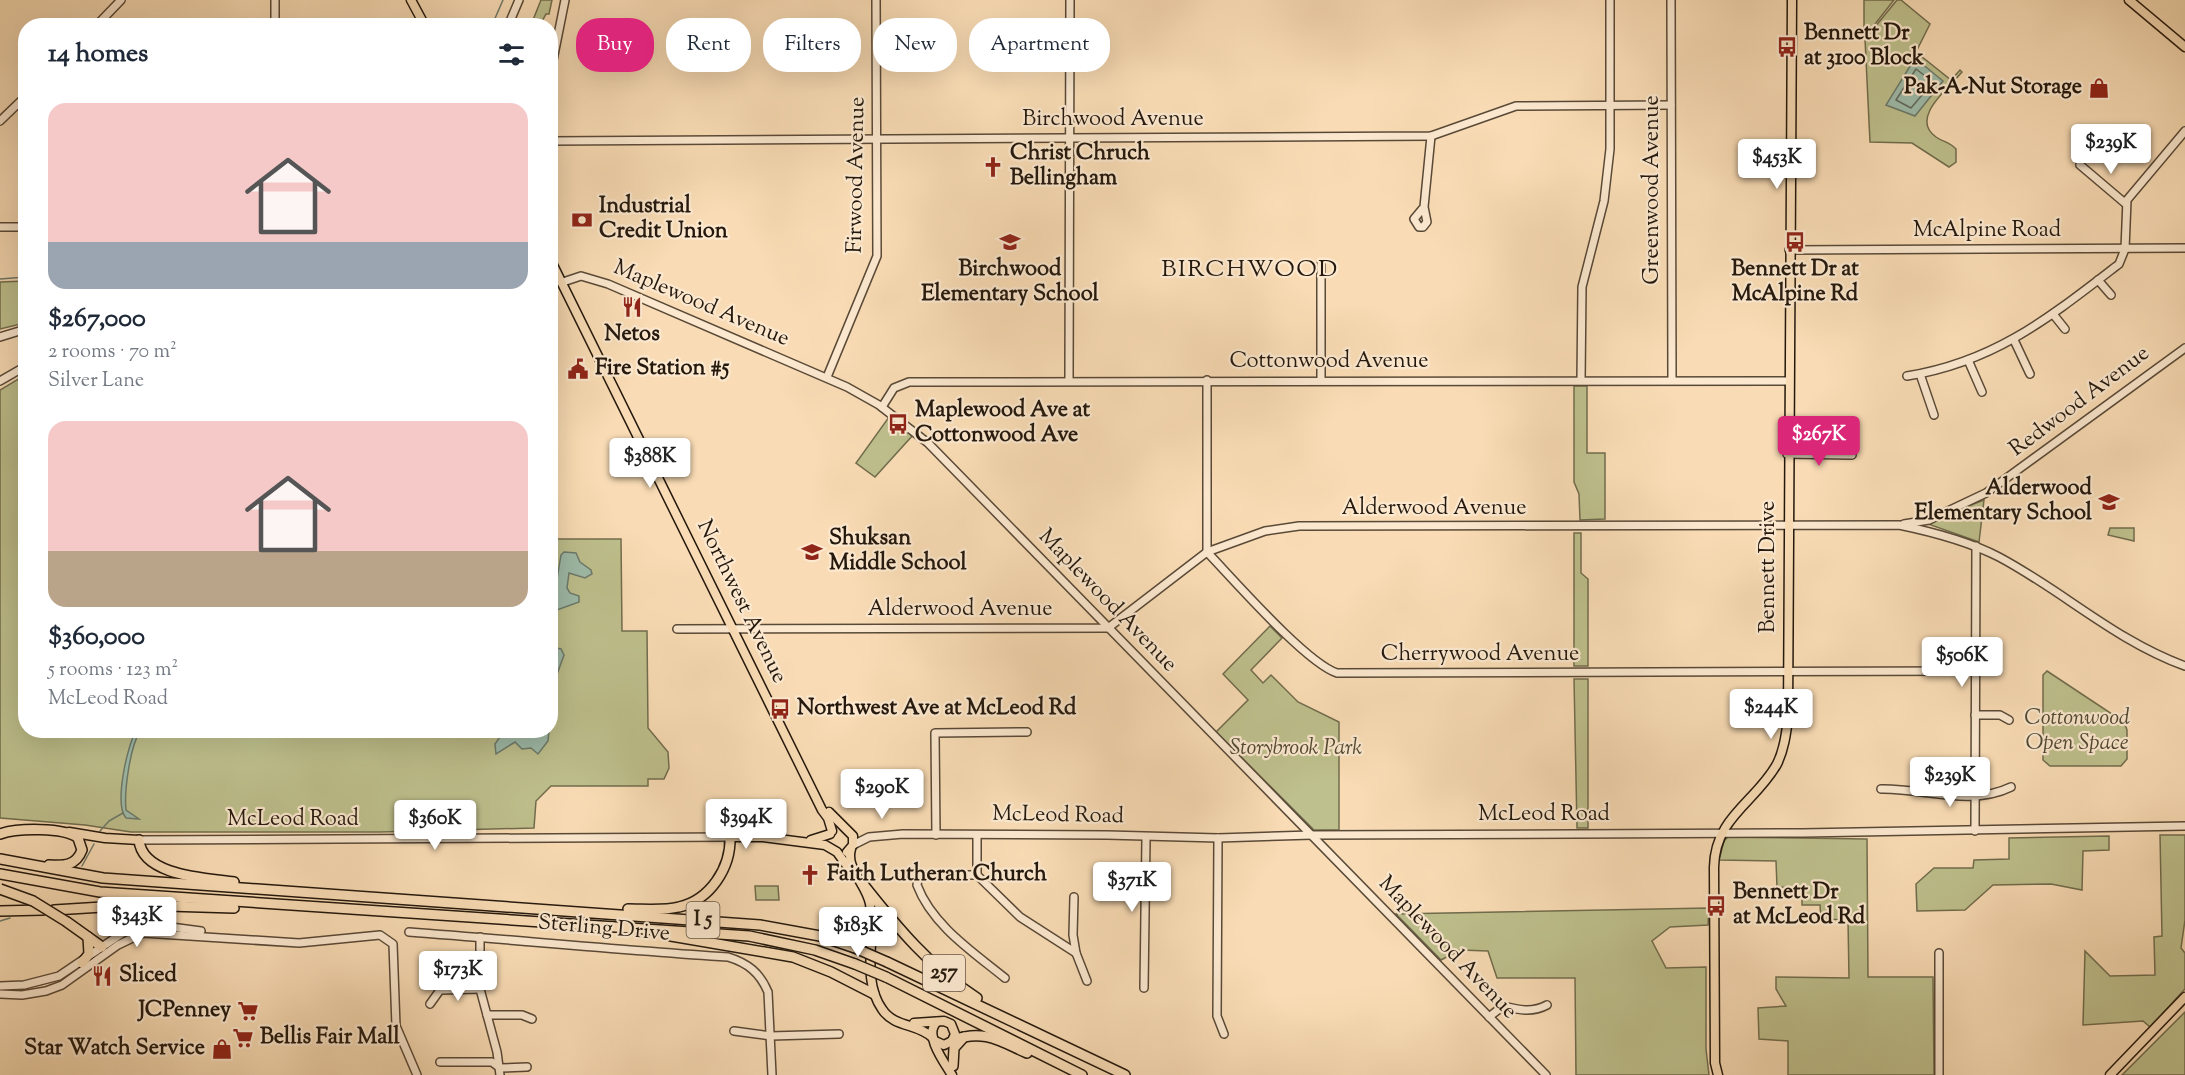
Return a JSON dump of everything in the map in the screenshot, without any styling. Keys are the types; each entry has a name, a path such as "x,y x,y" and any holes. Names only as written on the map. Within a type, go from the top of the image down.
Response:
{"highway":[{"name":"McLeod Road","path":"0,832 12,830 68,832"},
{"path":"3,859 59,866 73,863 79,858 82,846 78,838 68,832"},
{"path":"548,909 661,909 688,905 706,893 721,874 728,856 730,837"},
{"path":"139,840 145,857 168,870 317,893"},
{"name":"I 5","path":"3,859 103,878 760,925 820,936 887,962 1125,1075"},
{"name":"I 5","path":"3,875 100,892 761,938 815,950 886,977 1082,1075"},
{"name":"257","path":"862,884 938,969 992,1007 1043,1035"},
{"path":"0,889 33,901 88,938 108,948"},
{"path":"54,910 151,905 349,910"},
{"path":"3,912 43,910"},
{"path":"603,928 657,934 794,957 831,972 874,994"},
{"path":"82,963 88,954 88,938"},
{"path":"952,1041 966,1035 987,1036 1077,1075"},
{"path":"954,1072 954,1048 966,1035"}],"main road":[{"path":"411,0 421,18"},
{"name":"Bennett Drive","path":"1718,1075 1715,1063 1714,863 1718,842 1740,806 1765,782 1778,762 1785,741 1788,719 1787,454 1792,0"},
{"path":"2129,0 2185,47"},
{"name":"Northwest Avenue","path":"558,273 831,823 831,833"},
{"name":"Northwest Avenue","path":"818,800 847,830"},
{"path":"847,830 852,847 849,859 862,884 870,909 871,975 874,994 883,1012 890,1019 905,1026 923,1030 942,1045 952,1041"},
{"name":"McLeod Road","path":"804,842 847,830"},
{"name":"McLeod Road","path":"68,832 105,838 139,840"},
{"path":"831,833 833,850 853,876 870,909"},
{"name":"McLeod Road","path":"730,837 762,837 804,842 833,850"},
{"path":"833,850 844,853 852,847"},
{"path":"871,975 881,1001 896,1017 918,1024 944,1021 951,1024 955,1031 947,1056 954,1072"},
{"path":"2110,1075 2185,997"},
{"path":"938,1022 931,1030 934,1040 954,1072"}],"street":[{"path":"104,18 121,0"},
{"path":"275,0 275,18"},
{"path":"511,18 519,0"},
{"path":"558,35 565,0"},
{"name":"Firwood Avenue","path":"827,377 877,256 876,0"},
{"path":"1069,381 1070,0"},
{"path":"1581,380 1582,286 1607,183 1610,0"},
{"name":"Greenwood Avenue","path":"1671,0 1672,380"},
{"path":"0,121 18,104"},
{"name":"Birchwood Avenue","path":"558,141 1431,136 1516,106 1671,105"},
{"path":"1907,376 1986,355 2053,315 2118,264 2125,249 2127,200 2185,131"},
{"path":"1424,207 1431,136"},
{"path":"2080,165 2127,204"},
{"path":"0,227 18,227"},
{"name":"McAlpine Road","path":"1789,250 2185,248"},
{"path":"1321,264 1321,380"},
{"name":"Maplewood Avenue","path":"563,282 581,276 595,279 827,377 882,406 928,443 1546,1075"},
{"path":"2098,280 2111,295"},
{"path":"2053,315 2065,329"},
{"path":"0,337 18,331"},
{"path":"2014,340 2030,374"},
{"name":"Redwood Avenue","path":"1899,525 1929,520 1986,493 2185,348"},
{"path":"1968,360 1982,392"},
{"path":"0,381 18,371"},
{"path":"1920,374 1934,415"},
{"path":"1207,380 1207,552"},
{"name":"Cottonwood Avenue","path":"882,406 894,388 909,382 1788,381"},
{"path":"1787,454 1852,455"},
{"name":"Alderwood Avenue","path":"677,628 1108,628 1207,552 1265,531 1299,526 1899,525 1976,546 2019,569 2131,642 2185,666"},
{"path":"1975,831 1976,546"},
{"name":"Cherrywood Avenue","path":"1207,552 1321,666 1337,673 1974,671"},
{"path":"1975,715 2000,715 2009,720"},
{"path":"936,835 934,733 1027,732"},
{"path":"1881,789 1976,796 1999,793 2011,787"},
{"name":"McLeod Road","path":"847,830 860,835 876,832 936,835 1107,835 1146,838 1218,838 1312,835 1975,831 2185,826"},
{"name":"McLeod Road","path":"852,847 869,837 903,834"},
{"path":"977,835 977,875"},
{"name":"McLeod Road","path":"139,840 730,837"},
{"path":"1144,988 1146,838"},
{"path":"1218,838 1217,1016 1224,1034"},
{"path":"1005,978 960,942 924,898 916,885 918,879 924,875 977,875 1020,917 1076,953"},
{"path":"1074,897 1076,953 1087,981"},
{"path":"0,994 22,994 54,988 78,975 130,928 145,926 205,931 224,936 299,943 380,935 388,939 394,949 396,1026 417,1075"},
{"name":"Sterling Drive","path":"409,932 739,960 763,980 768,992 772,1075"},
{"path":"480,937 480,989 500,1071"},
{"path":"0,986 51,979 108,948"},
{"path":"1939,953 1939,1075"},
{"path":"430,1004 440,990 480,989"},
{"path":"1489,1017 1503,1006 1522,1011 1538,1010 1547,1005"},
{"path":"487,1015 522,1015 532,1019"},
{"path":"735,1031 771,1036 838,1034"},
{"path":"440,1062 492,1062 500,1071"},
{"path":"500,1071 527,1067"}],"green space":[{"path":"541,0 552,0 549,14 546,14 544,18 534,18"},
{"path":"1864,0 1894,0 1864,38"},
{"path":"1897,0 1901,0 1930,24 1916,52 1951,80 1960,70 1962,72 1934,103 1927,121 1929,129 1936,137 1956,149 1956,162 1949,167 1912,143 1870,142 1865,39"},
{"path":"18,281 18,325 0,329 0,282"},
{"path":"18,379 18,738 558,738 558,539 621,539 622,631 647,631 648,728 668,752 669,768 664,779 648,779 648,786 551,786 536,801 534,828 380,832 131,832 85,825 0,818 0,390"},
{"path":"1574,386 1587,386 1587,453 1605,453 1605,519 1580,520 1579,494 1574,482"},
{"path":"889,417 913,435 875,477 856,463"},
{"path":"1984,500 1979,542 1928,524 1932,520"},
{"path":"2110,528 2134,528 2134,541 2108,535"},
{"path":"1574,533 1581,533 1581,573 1588,579 1588,666 1574,666"},
{"name":"Storybrook Park","path":"1270,626 1282,638 1251,670 1263,683 1271,675 1298,702 1339,722 1339,830 1314,830 1216,732 1248,700 1223,674"},
{"name":"Cottonwood Open Space","path":"2047,671 2124,722 2127,730 2127,759 2121,766 2050,766 2043,760 2043,675"},
{"path":"1574,679 1588,679 1588,828 1577,828"},
{"path":"2160,835 2185,835 2185,920 2181,948 2185,953 2185,989 2150,1027 2143,1021 2083,1025 2085,951 2110,976 2155,975 2154,937 2162,936"},
{"path":"2109,836 2109,850 2083,851 2082,890 2051,884 1993,885 1965,910 1917,911 1916,884 1934,868 1973,868 1974,860 2009,859 2009,838"},
{"path":"1728,837 1867,839 1868,977 1933,977 1934,1075 1788,1075 1788,1041 1759,1039 1758,1008 1786,1006 1776,989 1776,977 1849,978 1848,920 1821,919 1820,905 1802,905 1802,888 1777,887 1776,861 1719,860 1724,841"},
{"path":"755,886 778,886 779,900 756,900"},
{"path":"1709,908 1708,925 1670,927 1652,941 1666,968 1706,967 1706,1049 1709,1075 1576,1075 1575,978 1497,978 1488,951 1460,950 1441,960 1396,914"},
{"path":"2185,1012 2185,1075 2122,1075"}],"water":[{"path":"1915,58 1943,81 1915,116 1886,105"},
{"path":"564,552 576,553 580,562 591,570 592,574 585,578 569,573 567,588 570,593 579,596 579,602 558,610 558,573 561,555"},
{"path":"558,648 561,649 564,655 558,672"},
{"path":"136,738 127,781 126,810 139,819 126,818 121,801 123,775 132,739"},
{"path":"499,738 548,738 538,754 531,748 522,749 515,742 496,754 495,744"}],"waterway":[{"path":"495,18 503,0"},
{"path":"0,279 18,278"},
{"path":"100,831 109,821 123,813"},
{"path":"82,866 94,844"},
{"path":"0,921 10,918"}],"place":[{"name":"Bennett Dr at 3100 Block","path":"1787,47"},
{"name":"Pak-A-Nut Storage","path":"2099,88"},
{"name":"Christ Chruch Bellingham","path":"993,167"},
{"name":"Industrial Credit Union","path":"582,220"},
{"name":"Birchwood Elementary School","path":"1010,242"},
{"name":"Bennett Dr at McAlpine Rd","path":"1795,242"},
{"name":"Netos","path":"632,307"},
{"name":"Fire Station #5","path":"578,369"},
{"name":"Maplewood Ave at Cottonwood Ave","path":"898,424"},
{"name":"Alderwood Elementary School","path":"2109,502"},
{"name":"Shuksan Middle School","path":"812,552"},
{"name":"Northwest Ave at McLeod Rd","path":"780,709"},
{"name":"Faith Lutheran Church","path":"810,875"},
{"name":"Bennett Dr at McLeod Rd","path":"1716,906"},
{"name":"Sliced","path":"102,976"},
{"name":"JCPenney","path":"248,1011"},
{"name":"Bellis Fair Mall","path":"243,1038"},
{"name":"Star Watch Service","path":"222,1049"}],"district":[{"name":"BIRCHWOOD","path":"1250,270"}]}
